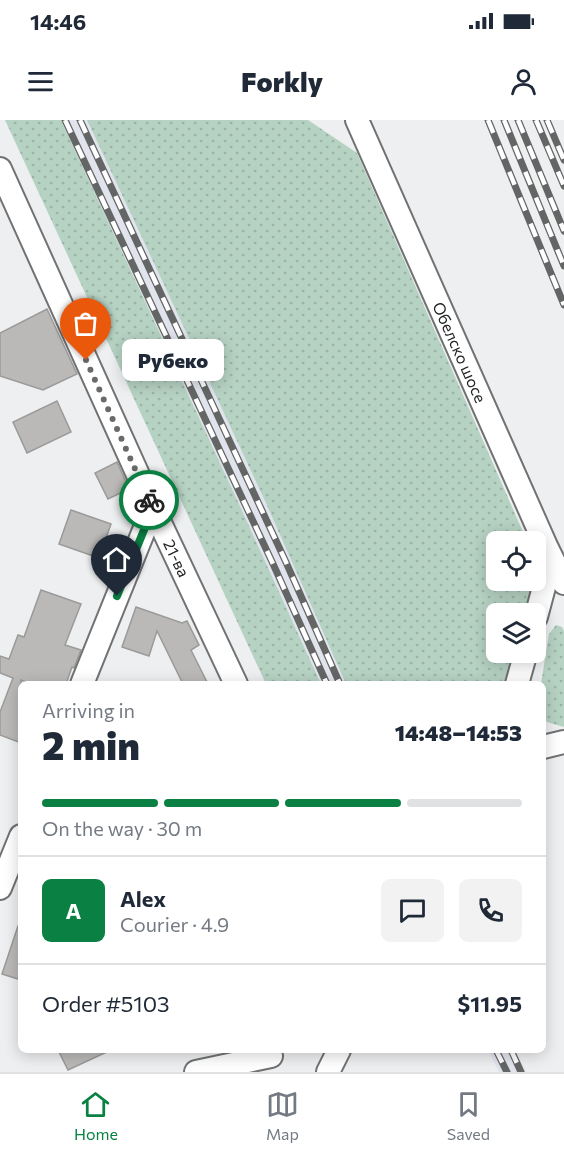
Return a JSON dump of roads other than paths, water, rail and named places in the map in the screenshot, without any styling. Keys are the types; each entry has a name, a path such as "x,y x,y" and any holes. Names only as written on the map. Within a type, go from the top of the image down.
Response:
{"street":[{"name":"Обелско шосе","path":"357,120 539,531"},
{"name":"21-ва","path":"0,170 153,508 235,681"},
{"path":"83,681 153,508"},
{"name":"Обелско шосе","path":"546,546 564,583"},
{"path":"518,681 523,663"},
{"path":"546,746 564,742"},
{"path":"0,888 18,843"},
{"path":"196,1072 270,1053"},
{"path":"246,1072 273,1053"},
{"path":"328,1072 338,1053"}],"railway":[{"path":"65,120 326,681"},
{"path":"80,120 285,560 339,681"},
{"path":"488,120 564,305"},
{"path":"504,120 564,266"},
{"path":"518,120 564,231"},
{"path":"536,120 564,186"},
{"path":"547,120 564,160"},
{"path":"498,1053 507,1072"},
{"path":"512,1053 521,1072"}],"place":[{"name":"Рубеко","path":"86,360"}]}
